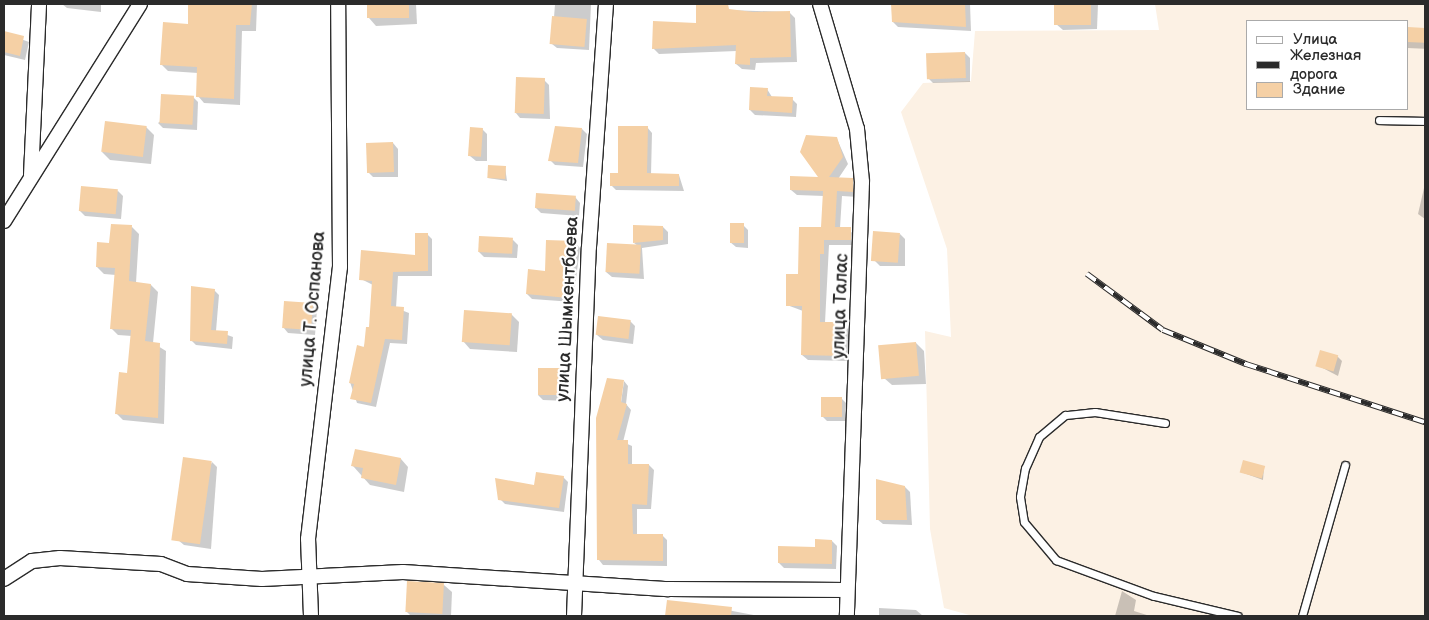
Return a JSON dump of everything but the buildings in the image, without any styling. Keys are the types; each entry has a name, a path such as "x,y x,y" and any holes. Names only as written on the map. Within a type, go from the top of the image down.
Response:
{"street":[{"path":"31,175 39,4"},
{"path":"4,221 31,175 140,4"},
{"name":"улица Т. Оспанова","path":"311,616 308,573 340,267 338,4"},
{"name":"улица Шымкентбаева","path":"574,616 589,247 606,4"},
{"name":"улица Талас","path":"820,4 857,129 862,182 847,616"},
{"path":"4,579 32,561 60,558 161,564 187,574 212,576 288,579 308,573 403,572 576,581 668,590 847,590"}],"lane":[{"path":"1379,120 1425,121"},
{"path":"1165,423 1095,412 1065,415 1039,437 1025,468 1020,497 1024,522 1056,560 1154,596 1238,616"},
{"path":"1302,616 1345,464"}],"shaded area":[{"path":"1155,4 1425,4 1425,616 973,616 944,608 930,529 925,331 951,337 947,249 901,112 923,83 971,81 975,31 1159,30"}],"railway":[{"path":"1087,274 1163,330 1246,364 1425,422"}]}
